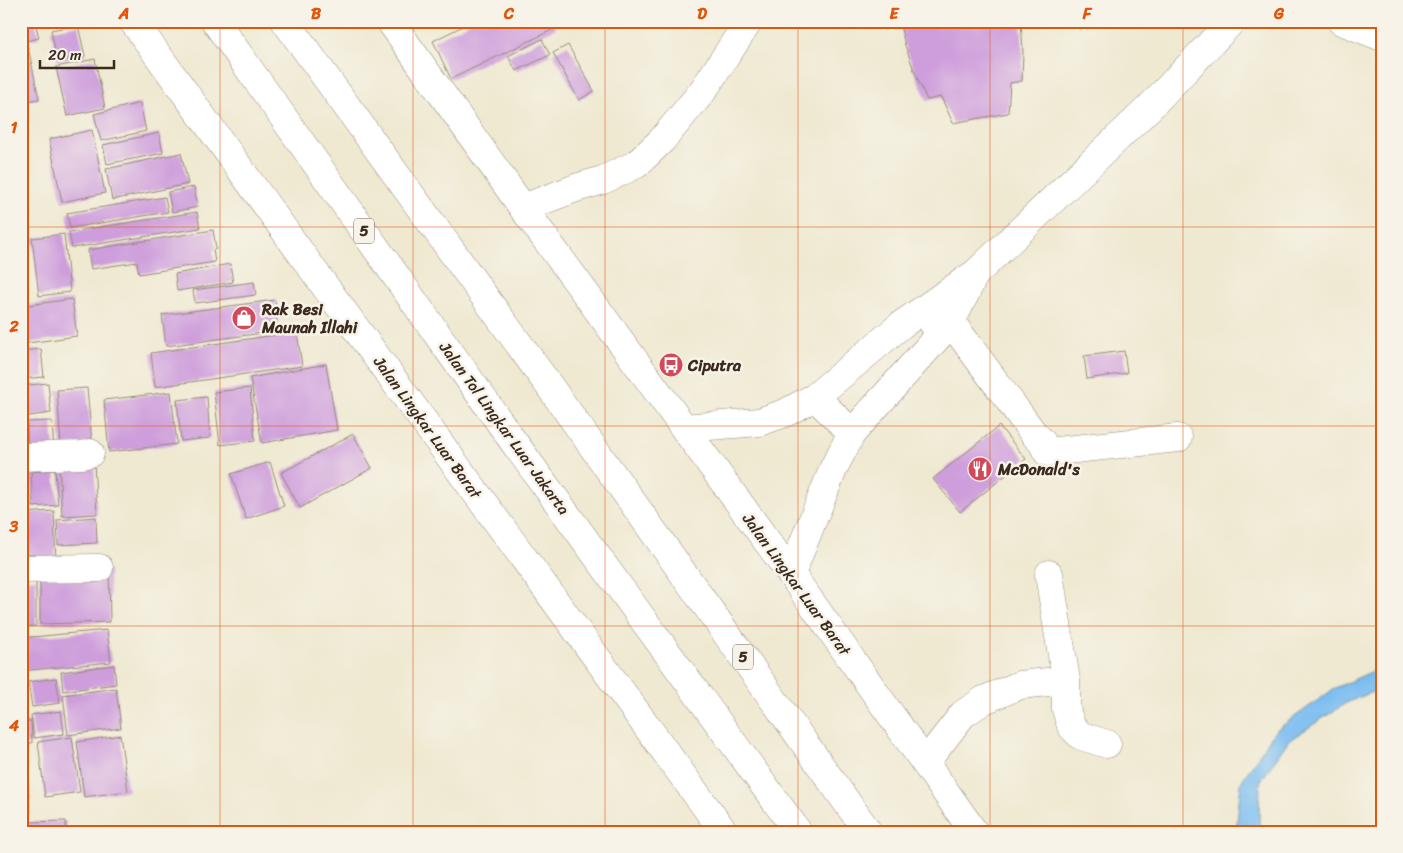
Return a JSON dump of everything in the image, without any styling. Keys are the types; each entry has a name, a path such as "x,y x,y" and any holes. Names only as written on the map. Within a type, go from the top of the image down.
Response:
{"main road":[{"name":"Jalan Lingkar Luar Barat","path":"134,21 318,278 724,832"},
{"name":"Jalan Tol Lingkar Luar Jakarta","path":"215,21 513,441 798,832"},
{"name":"5","path":"285,21 574,420 868,832"},
{"name":"Jalan Lingkar Luar Barat","path":"390,21 974,832"},
{"path":"523,208 603,180 637,164 662,140 702,92 749,21"},
{"path":"684,428 759,422 785,413 815,397 901,325 976,273 1149,108 1232,21"},
{"path":"1342,21 1382,37"},
{"path":"790,574 834,467 852,433 951,322 976,273"},
{"path":"901,325 951,322"},
{"path":"951,322 1034,434 1042,442 1047,452 1178,438"},
{"path":"815,397 852,433"},
{"path":"21,457 82,455 90,453"},
{"path":"21,569 100,568"},
{"path":"1050,574 1066,680 1066,709 1071,726 1081,736 1106,744"},
{"path":"925,763 963,714 984,700 1020,685 1066,680"}],"water":[{"path":"1382,667 1382,688 1346,703 1288,741 1260,782 1259,823 1264,832 1236,832 1241,782 1275,731 1335,688"}],"building":[{"path":"21,21 35,21 39,38 21,42"},
{"path":"473,21 553,21 556,28 451,79 433,41"},
{"path":"899,21 1021,21 1022,81 1010,83 1008,113 953,123 941,97 927,100 905,45"},
{"path":"78,25 85,56 57,61 51,30"},
{"path":"542,39 550,55 516,71 508,56"},
{"path":"568,45 594,91 579,100 553,53"},
{"path":"28,47 39,99 21,102 21,48"},
{"path":"95,59 105,108 67,116 56,67"},
{"path":"140,103 146,131 101,141 94,114"},
{"path":"92,130 105,193 62,202 49,139"},
{"path":"159,133 163,153 107,164 103,145"},
{"path":"181,153 188,184 112,200 106,169"},
{"path":"194,187 198,207 172,212 168,192"},
{"path":"165,197 168,212 70,228 67,213"},
{"path":"197,212 200,228 72,248 69,232"},
{"path":"213,230 216,249 213,250 215,262 139,274 137,262 91,269 88,250"},
{"path":"64,234 70,292 39,296 32,238"},
{"path":"21,237 23,237 27,290 21,290"},
{"path":"230,264 233,282 177,291 175,274"},
{"path":"254,282 256,295 195,303 193,290"},
{"path":"72,299 77,336 21,344 21,306"},
{"path":"275,300 278,331 166,346 162,315"},
{"path":"297,332 302,366 155,387 151,353"},
{"path":"41,349 44,377 21,379 21,351"},
{"path":"1124,351 1127,373 1087,379 1084,356"},
{"path":"326,364 337,430 262,443 250,378"},
{"path":"48,383 51,413 22,417 21,386"},
{"path":"87,388 92,443 61,445 57,390"},
{"path":"250,388 255,441 220,445 214,392"},
{"path":"171,392 177,444 109,452 104,400"},
{"path":"207,397 210,438 181,441 177,400"},
{"path":"52,421 54,452 28,454 27,422"},
{"name":"McDonald's","path":"999,426 1026,459 960,512 933,479"},
{"path":"353,434 372,468 300,508 281,473"},
{"path":"270,462 284,506 246,519 231,474"},
{"path":"94,463 97,514 62,516 59,465"},
{"path":"55,470 58,505 33,507 31,472"},
{"path":"21,473 25,473 27,511 21,511"},
{"path":"54,511 56,565 21,566 21,513"},
{"path":"96,517 97,543 58,545 57,520"},
{"path":"109,570 110,622 40,624 40,572"},
{"path":"21,579 36,579 36,626 21,626"},
{"path":"107,630 111,662 21,671 21,638"},
{"path":"114,665 116,684 63,691 61,672"},
{"path":"56,678 60,703 32,707 28,682"},
{"path":"116,688 121,728 68,735 63,695"},
{"path":"61,711 64,734 34,738 31,715"},
{"path":"31,721 32,743 21,744 21,722"},
{"path":"120,735 128,791 84,797 77,742"},
{"path":"72,737 80,792 45,797 38,742"},
{"path":"21,754 26,754 30,814 21,815"},
{"path":"66,821 66,832 29,832 28,822"}],"place":[{"name":"Rak Besi Maunah Illahi","path":"244,318"},
{"name":"Ciputra","path":"671,365"},
{"name":"McDonald's","path":"980,469"}]}
